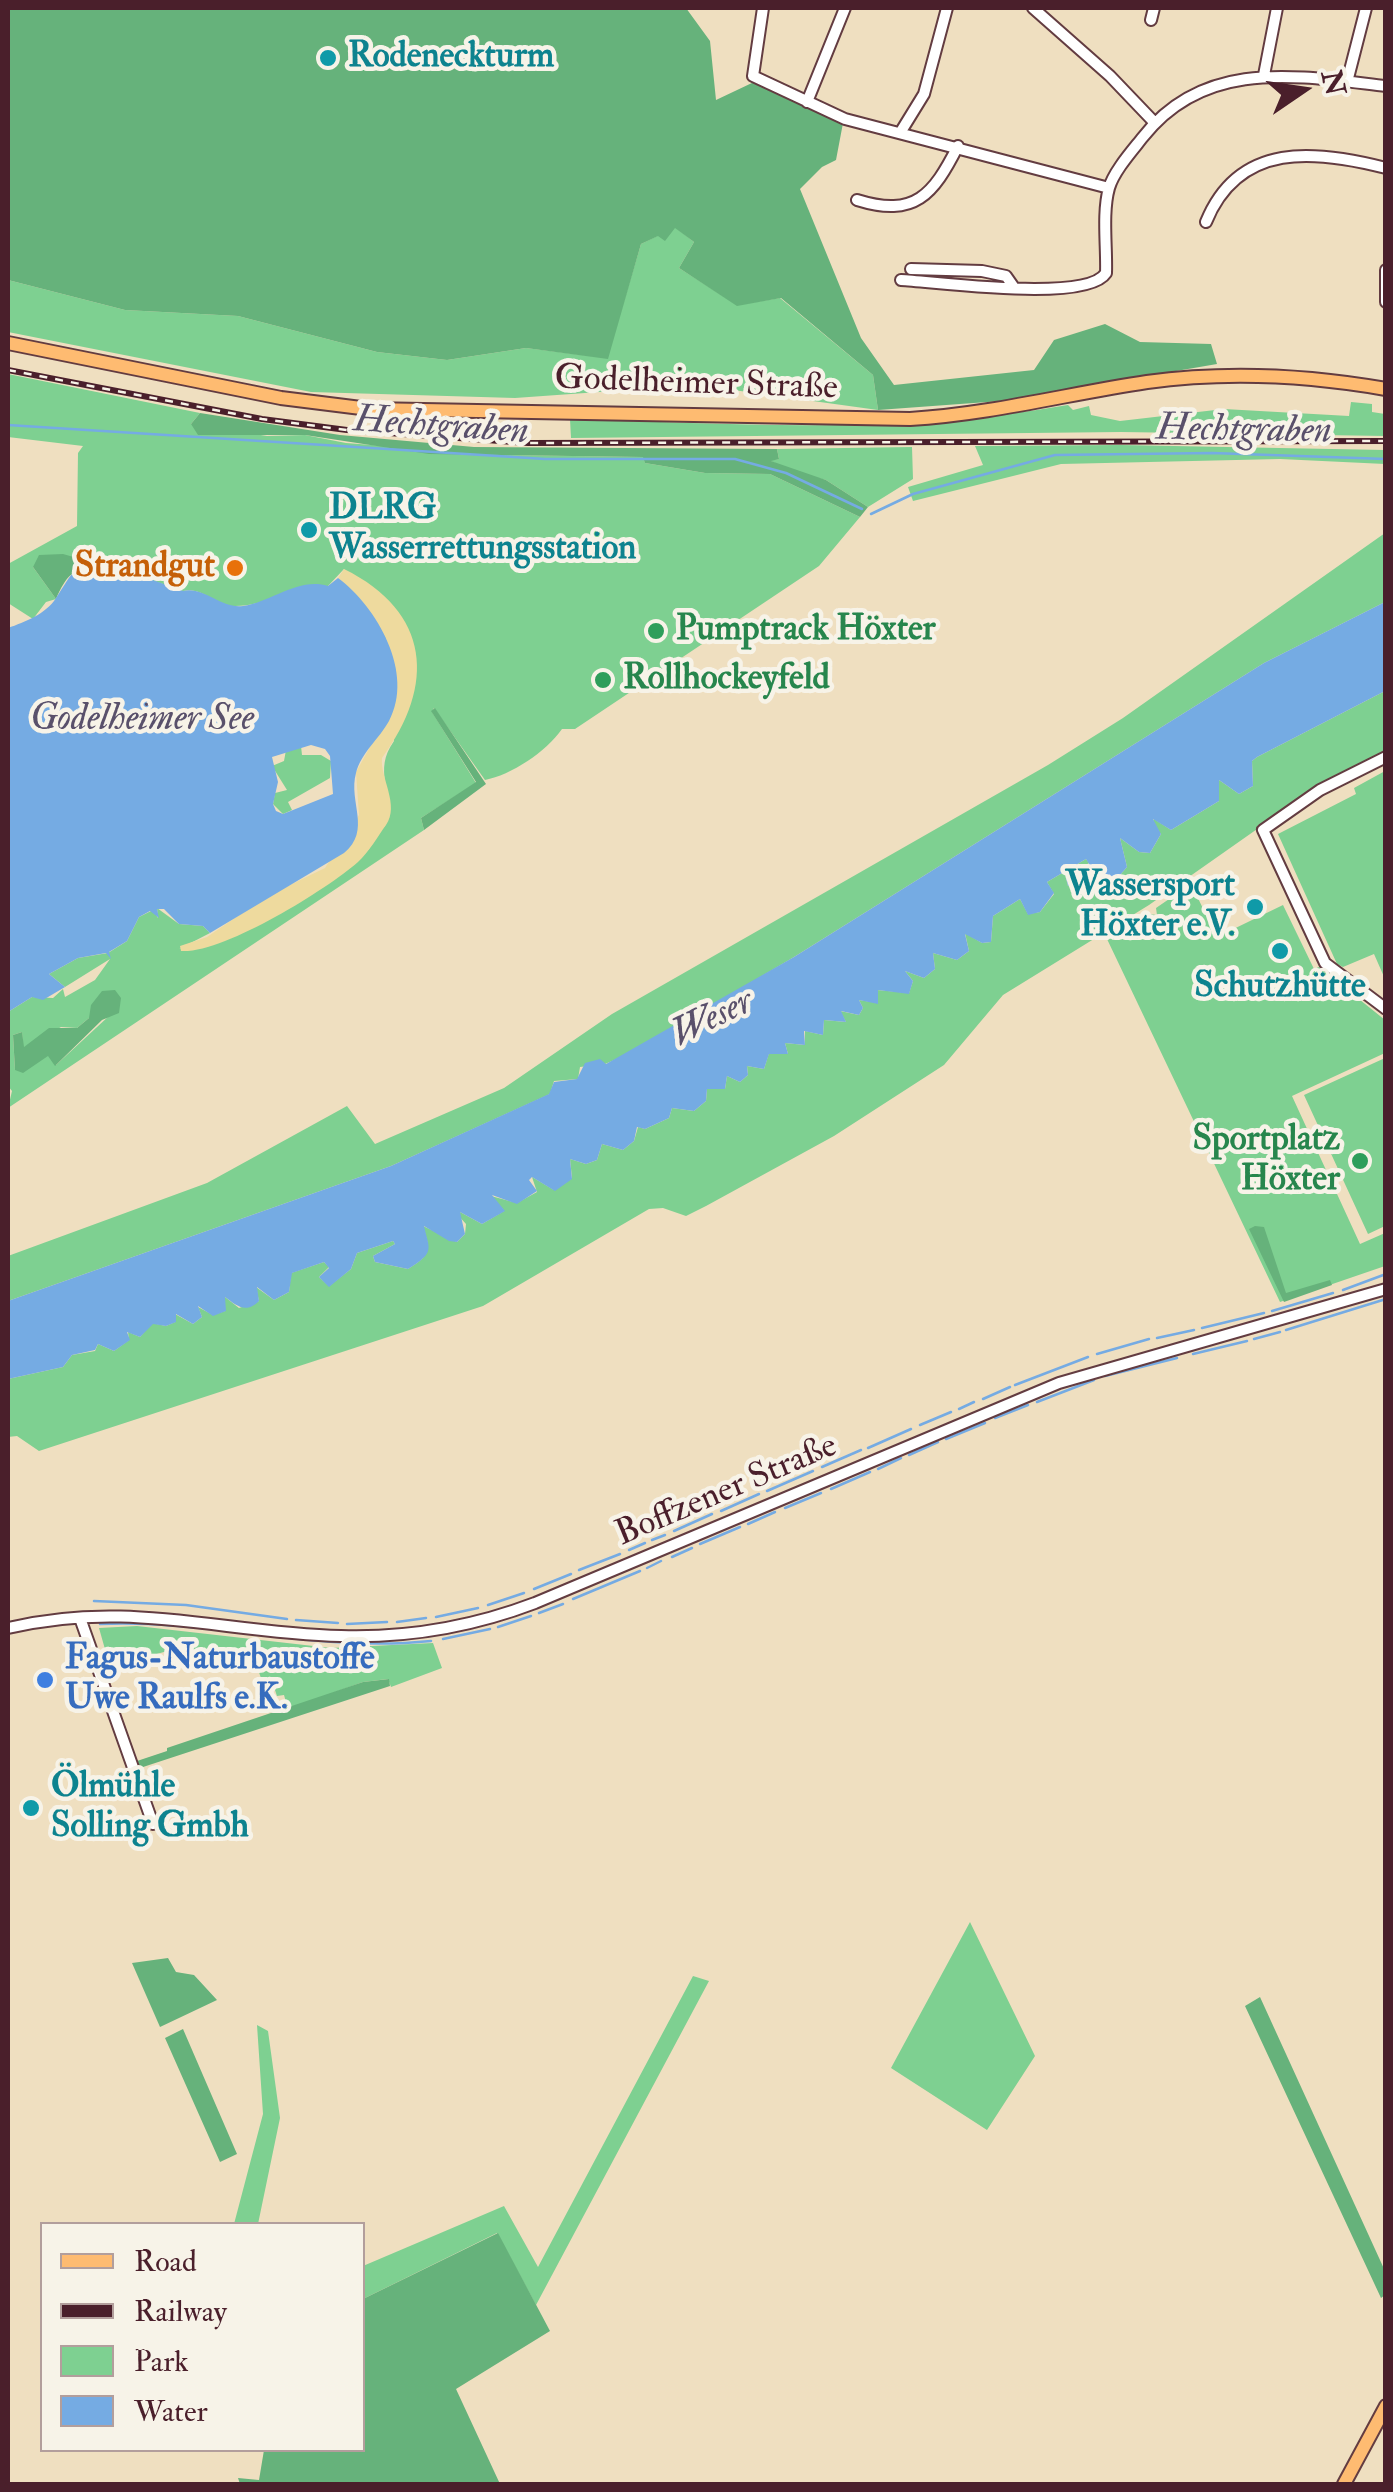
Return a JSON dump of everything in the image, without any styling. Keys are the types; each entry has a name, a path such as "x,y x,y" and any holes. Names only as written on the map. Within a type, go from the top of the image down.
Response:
{"main road":[{"name":"Godelheimer Straße","path":"8,343 281,398 369,409 910,419 977,414 1204,376 1290,376 1386,389"},
{"path":"1344,2484 1386,2406"}],"street":[{"path":"763,8 754,76 845,119 1109,188"},
{"path":"807,102 845,8"},
{"path":"900,133 924,94 948,8"},
{"path":"1034,8 1110,76 1154,122"},
{"path":"1151,20 1154,8"},
{"path":"1264,74 1278,8"},
{"path":"1347,82 1366,8"},
{"path":"901,280 1059,290 1101,281 1106,274 1109,188 1154,122 1174,104 1207,86 1264,74 1386,86"},
{"path":"857,200 892,207 917,202 944,174 958,146"},
{"path":"1206,222 1238,179 1282,156 1321,154 1386,168"},
{"path":"911,270 982,271 1006,276 1013,286"},
{"path":"1386,270 1386,302"},
{"path":"1386,756 1320,790 1263,830 1325,963 1386,1009"},
{"name":"Boffzener Straße","path":"8,1628 76,1618 186,1618 343,1636 394,1636 470,1624 535,1604 1059,1383 1310,1314 1386,1289"},
{"path":"76,1618 153,1824"}],"green space":[{"path":"8,8 686,8 710,41 716,100 754,82 843,123 836,160 822,167 800,189 861,338 894,385 1034,370 1054,340 1105,324 1140,342 1211,344 1217,364 1001,401 878,410 873,375 781,298 737,306 679,268 694,242 675,228 665,241 658,236 641,244 608,359 526,348 447,360 377,352 238,316 125,310 8,280"},
{"path":"675,227 694,242 679,268 737,305 780,298 873,375 878,410 697,385 515,398 311,392 8,332 8,280 125,310 238,316 377,352 447,360 526,348 607,358 641,244"},
{"path":"8,374 200,413 191,424 267,436 305,435 346,443 502,455 644,457 645,463 705,473 770,474 860,517 819,566 575,729 562,729 537,754 506,773 485,780 434,708 432,712 476,783 421,818 424,830 8,1108 12,1091 8,1086 8,1012 32,997 53,998 63,989 65,997 95,980 110,959 65,987 49,974 78,958 108,953 127,941 139,917 153,910 158,918 157,908 179,924 203,926 210,933 179,949 288,908 369,849 379,829 385,826 385,762 394,741 344,569 328,586 235,606 88,558 33,567 56,599 46,602 33,619 8,603 8,564 77,526 78,453 83,446 8,437","holes":["110,1015 56,1065 49,1055 15,1070 13,1035 22,1032 23,1048 61,1027 77,1028 89,1018"]},
{"path":"1351,402 1372,404 1372,412 1385,414 1386,436 1121,432 571,438 570,419 881,424 943,421 1068,405 1073,410 1089,406 1091,415 1120,421 1224,409 1349,416"},
{"path":"200,413 340,435 474,447 777,449 779,459 771,461 826,480 868,507 860,517 770,474 705,473 645,463 643,457 429,454 305,435 198,435 191,424"},
{"path":"975,446 1385,450 1385,464 1280,459 1061,464 913,501 908,487 983,465"},
{"path":"912,447 913,479 868,507 826,480 768,460 779,459 777,449"},
{"path":"1385,533 1385,602 1264,663 794,957 635,1051 605,1064 580,1067 578,1079 554,1081 550,1094 391,1166 8,1301 8,1256 207,1183 347,1106 375,1144 504,1088 612,1014 1048,765 1123,718"},
{"path":"63,554 98,564 71,574 56,599 33,567 39,555"},
{"path":"1385,691 1385,752 1317,787 1149,905 1003,995 944,1065 834,1136 706,1206 686,1216 663,1208 649,1209 483,1306 39,1451 17,1436 8,1437 8,1379 63,1367 72,1355 95,1351 98,1344 114,1351 129,1340 128,1332 140,1337 152,1323 166,1326 175,1322 175,1314 193,1324 202,1317 198,1307 213,1315 225,1311 225,1297 239,1308 259,1301 256,1287 274,1300 289,1292 291,1273 324,1262 329,1267 319,1277 329,1286 351,1269 357,1253 393,1241 395,1244 373,1256 375,1262 408,1269 428,1250 423,1226 457,1242 465,1234 466,1224 457,1214 460,1212 482,1224 504,1211 491,1196 517,1203 537,1192 532,1177 554,1190 572,1178 570,1159 586,1164 597,1160 602,1144 623,1150 634,1141 638,1127 645,1129 669,1118 672,1108 694,1111 706,1101 707,1089 725,1089 727,1076 740,1082 748,1075 747,1066 764,1069 769,1053 788,1054 785,1043 805,1045 805,1031 823,1035 824,1020 846,1022 840,1011 859,1015 863,1008 859,1000 878,1003 877,990 909,993 913,981 905,971 924,978 935,969 933,953 957,960 969,951 965,933 982,943 991,942 993,916 1020,899 1028,914 1040,912 1054,894 1047,882 1086,859 1089,863 1066,878 1068,886 1113,883 1127,867 1120,838 1139,852 1150,853 1161,834 1152,824 1154,819 1171,830 1219,801 1219,780 1239,794 1253,786 1252,761 1257,757"},
{"path":"435,708 486,784 424,830 421,818 476,782 431,711"},
{"path":"301,746 302,755 321,755 331,761 330,778 288,802 292,810 283,814 273,804 275,793 287,790 272,766 284,761 286,750"},
{"path":"1385,771 1385,979 1374,954 1343,967 1337,964 1278,834 1356,794 1354,788"},
{"path":"1191,884 1217,937 1283,905 1314,969 1319,967 1385,1020 1385,1053 1292,1096 1360,1244 1385,1233 1385,1266 1280,1302 1107,939 1148,914 1157,915 1156,908"},
{"path":"115,990 121,998 119,1013 102,1020 55,1066 48,1056 23,1073 15,1070 13,1035 22,1032 24,1047 49,1028 77,1028 89,1018 91,1005 102,991"},
{"name":"Sportplatz Höxter","path":"1385,1058 1385,1226 1368,1234 1304,1095"},
{"path":"1264,1227 1286,1293 1330,1280 1332,1285 1284,1302 1249,1229"},
{"path":"137,1626 331,1648 433,1643 442,1668 391,1687 388,1679 363,1682 288,1709 284,1695 277,1696 271,1678 262,1681 254,1658 232,1664 229,1658 198,1671 189,1645 110,1667 99,1628"},
{"path":"389,1679 390,1686 140,1768 137,1761 363,1682"},
{"path":"970,1922 1035,2056 987,2130 891,2068"},
{"path":"168,1958 176,1972 194,1975 217,2000 160,2027 132,1963"},
{"path":"693,1976 709,1981 536,2305 497,2233 365,2298 365,2265 504,2206 538,2267"},
{"path":"1260,1997 1385,2271 1385,2295 1381,2298 1245,2006"},
{"path":"257,2025 268,2031 280,2118 258,2222 235,2222 263,2114"},
{"path":"183,2029 237,2154 220,2162 165,2038"},
{"path":"498,2233 550,2331 456,2389 500,2484 240,2484 238,2478 259,2480 264,2452 365,2452 365,2298"}],"sand":[{"path":"344,569 373,586 394,606 408,628 416,652 417,677 411,704 382,758 390,817 362,858 323,888 247,932 199,949 181,951 180,946 207,937 267,896 325,868 359,815 356,772 395,702 396,671 385,637 370,612 338,578"}],"water":[{"name":"Godelheimer See","path":"106,563 235,606 254,604 296,587 328,586 338,578 366,606 388,642 395,662 396,702 389,721 358,766 354,784 357,835 344,853 210,933 203,926 179,924 164,909 157,909 159,918 150,911 139,917 127,941 109,952 111,959 106,953 78,958 49,974 65,987 43,1000 32,997 8,1012 8,628 41,613 79,568","holes":["311,745 325,749 330,756 333,794 283,814 276,811 273,804 278,782 272,757"]},
{"name":"Weser","path":"1385,602 1385,691 1257,757 1252,761 1253,786 1239,794 1219,780 1219,801 1171,830 1153,819 1161,834 1150,853 1139,852 1120,838 1127,867 1113,883 1068,886 1066,878 1089,864 1086,859 1047,882 1054,893 1040,912 1028,915 1020,899 993,916 991,942 982,943 965,934 969,951 957,960 933,953 935,969 924,978 905,971 913,981 909,994 878,990 878,1004 859,1000 863,1008 859,1015 841,1011 846,1022 824,1020 823,1035 804,1031 805,1045 785,1043 788,1054 769,1054 764,1069 747,1066 748,1075 740,1082 727,1076 725,1089 707,1089 706,1101 694,1111 672,1108 669,1118 645,1129 637,1127 634,1141 623,1150 602,1144 597,1160 586,1164 570,1159 572,1179 555,1191 532,1177 529,1180 537,1191 517,1204 492,1195 505,1211 482,1224 460,1212 465,1234 457,1242 424,1226 427,1254 408,1269 375,1262 373,1256 395,1244 393,1241 357,1253 351,1269 329,1287 319,1277 329,1268 324,1262 292,1273 289,1292 274,1300 257,1287 259,1301 250,1307 238,1306 225,1297 226,1311 213,1316 198,1306 202,1317 193,1324 176,1314 176,1322 166,1326 153,1324 140,1337 127,1332 130,1340 114,1351 98,1344 95,1350 72,1355 63,1367 8,1379 8,1301 391,1166 549,1094 554,1082 577,1079 585,1063 600,1059 606,1064 794,957 1264,663"}],"waterway":[{"name":"Hechtgraben","path":"8,425 545,459 735,459 786,473 862,509"},
{"name":"Hechtgraben","path":"871,514 913,494 1055,455 1212,453 1386,459"},
{"path":"1343,1290 1386,1274"},
{"path":"1272,1311 1333,1293"},
{"path":"1286,1330 1386,1299"},
{"path":"1202,1328 1264,1313"},
{"path":"1157,1338 1194,1330"},
{"path":"1254,1339 1280,1332"},
{"path":"1097,1354 1149,1339"},
{"path":"1193,1354 1247,1341"},
{"path":"1015,1385 1088,1357"},
{"path":"1105,1376 1177,1358"},
{"path":"1037,1402 1094,1380"},
{"path":"983,1399 1010,1387"},
{"path":"959,1409 974,1402"},
{"path":"995,1418 1028,1405"},
{"path":"920,1425 951,1412"},
{"path":"946,1439 985,1423"},
{"path":"868,1448 911,1429"},
{"path":"909,1455 938,1442"},
{"path":"822,1467 861,1450"},
{"path":"878,1469 901,1458"},
{"path":"767,1491 813,1471"},
{"path":"831,1489 870,1472"},
{"path":"785,1508 821,1493"},
{"path":"721,1511 759,1494"},
{"path":"748,1524 775,1512"},
{"path":"674,1531 712,1514"},
{"path":"700,1544 740,1527"},
{"path":"652,1540 665,1535"},
{"path":"629,1550 645,1543"},
{"path":"672,1557 692,1548"},
{"path":"579,1570 620,1554"},
{"path":"647,1568 661,1561"},
{"path":"573,1599 640,1571"},
{"path":"534,1589 571,1574"},
{"path":"488,1605 524,1593"},
{"path":"94,1601 186,1605 287,1619"},
{"path":"539,1613 563,1604"},
{"path":"436,1617 478,1608"},
{"path":"498,1627 531,1616"},
{"path":"397,1622 426,1618"},
{"path":"296,1620 338,1623"},
{"path":"347,1624 387,1622"},
{"path":"100,1624 183,1626 345,1643 431,1641"},
{"path":"443,1639 490,1629"}],"railway":[{"path":"8,370 262,419 347,430 528,443 1386,441"}],"place":[{"name":"Rodeneckturm","path":"328,58"},
{"name":"DLRG Wasserrettungsstation","path":"309,530"},
{"name":"Strandgut","path":"235,568"},
{"name":"Pumptrack Höxter","path":"656,631"},
{"name":"Rollhockeyfeld","path":"603,680"},
{"name":"Wassersport Höxter e.V.","path":"1255,907"},
{"name":"Schutzhütte","path":"1280,951"},
{"name":"Sportplatz Höxter","path":"1360,1161"},
{"name":"Fagus-Naturbaustoffe Uwe Raulfs e.K.","path":"45,1680"},
{"name":"Ölmühle Solling Gmbh","path":"31,1808"}]}
